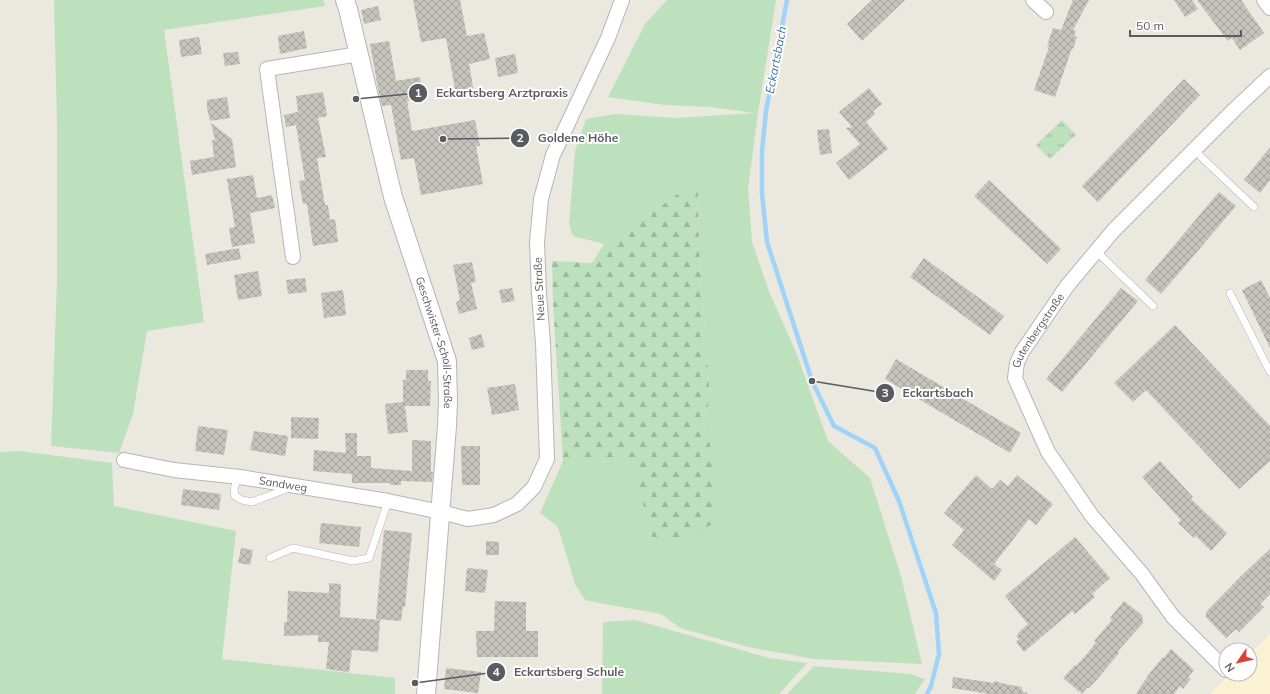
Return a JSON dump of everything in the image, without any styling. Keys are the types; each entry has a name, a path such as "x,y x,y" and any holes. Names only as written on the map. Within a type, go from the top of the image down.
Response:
{"street":[{"name":"Geschwister-Scholl-Straße","path":"345,0 393,198 447,361 448,401 441,512 426,694"},
{"name":"Neue Straße","path":"441,512 468,519 494,514 517,504 534,487 547,459 536,242 541,199 553,155 608,38 622,0"},
{"path":"1033,0 1046,12"},
{"path":"1264,0 1270,8"},
{"path":"293,257 267,69 359,54"},
{"name":"Gutenbergstraße","path":"1218,662 1173,616 1142,574 1092,516 1048,452 1015,378 1017,363 1022,352 1067,286 1096,251 1113,231 1270,76"},
{"name":"Sandweg","path":"124,460 174,470 240,477 388,501 441,512"}],"lane":[{"path":"1194,150 1254,207"},
{"path":"1096,251 1153,306"},
{"path":"1230,293 1270,372"},
{"path":"240,477 234,484 233,490 235,496 242,500 252,502 293,486"},
{"path":"270,558 293,548 353,561 369,558 388,501"}],"shaded area":[{"path":"1270,634 1270,694 1210,694 1222,682 1258,682 1258,646"}],"green space":[{"path":"54,0 323,0 325,6 164,30 204,322 147,331 133,414 119,453 51,446 57,282 57,124"},
{"path":"667,0 776,0 758,113 748,189 752,242 770,294 796,352 828,441 870,478 901,576 922,664 814,659 748,647 680,628 661,614 585,600 575,584 559,530 556,525 540,513 563,461 632,462 652,538 715,459 704,427 710,395 699,250 698,189 686,188 604,244 573,236 569,224 575,151 586,119 615,114 676,118 755,113 710,107 665,105 608,97 645,24"},
{"path":"1062,120 1076,135 1050,159 1036,145"},
{"path":"686,188 698,189 699,250 710,395 704,427 715,459 712,524 690,537 652,538 632,462 563,461 553,303 552,261 592,263 604,244"},
{"path":"19,451 112,463 114,506 236,531 222,659 395,678 395,694 0,694 0,452"},
{"path":"635,620 769,658 807,663 779,694 602,694 603,622"},
{"path":"814,666 910,674 925,679 915,694 787,694"}],"building":[{"path":"413,0 460,0 467,36 484,33 490,59 469,64 474,92 456,95 446,38 421,42"},
{"path":"872,0 905,0 862,41 847,24"},
{"path":"1073,0 1089,0 1073,30 1076,31 1074,36 1077,37 1055,97 1034,90 1049,47 1047,46 1053,28 1061,30"},
{"path":"1174,0 1192,0 1198,9 1185,17"},
{"path":"1197,0 1241,0 1264,33 1240,50 1232,38 1228,41"},
{"path":"378,6 381,20 364,24 361,10"},
{"path":"304,31 307,48 280,54 278,36"},
{"path":"199,37 202,54 181,57 179,40"},
{"path":"389,41 396,81 420,77 424,97 407,101 412,131 475,120 480,146 476,146 483,184 421,195 414,158 401,160 391,105 382,106 378,88 370,44"},
{"path":"238,52 240,64 225,66 223,53"},
{"path":"515,54 518,73 498,77 495,58"},
{"path":"1184,79 1200,95 1098,202 1082,186"},
{"path":"869,88 882,104 873,111 875,114 866,122 888,149 849,180 836,163 860,144 846,128 852,127 839,112"},
{"path":"323,92 327,116 318,118 326,157 317,158 325,205 328,205 330,220 335,219 338,242 313,246 307,204 303,204 299,181 305,180 296,125 286,127 284,115 298,112 296,96"},
{"path":"227,97 230,118 210,121 207,100"},
{"path":"211,123 232,139 236,167 192,175 190,161 214,157 212,140 215,140"},
{"path":"829,129 832,153 820,155 817,130"},
{"path":"1270,147 1270,180 1260,193 1244,180"},
{"path":"253,175 257,198 272,195 275,208 250,213 255,243 232,247 229,228 235,227 227,179"},
{"path":"989,180 1061,249 1047,264 974,196"},
{"path":"1219,192 1236,206 1161,294 1145,280"},
{"path":"239,248 241,259 207,265 205,254"},
{"path":"924,258 1004,316 990,335 910,277"},
{"path":"472,262 476,282 471,283 477,309 459,314 456,302 460,300 453,265"},
{"path":"258,271 262,296 238,300 234,275"},
{"path":"305,278 307,292 288,294 286,280"},
{"path":"1261,280 1270,298 1270,348 1242,290"},
{"path":"512,288 515,301 502,303 499,290"},
{"path":"1121,288 1138,301 1062,392 1046,379"},
{"path":"343,290 346,315 324,318 321,293"},
{"path":"1175,325 1270,426 1270,461 1239,489 1146,390 1133,402 1114,383"},
{"path":"481,334 485,347 472,350 469,338"},
{"path":"896,359 1021,433 1010,453 885,379"},
{"path":"406,370 428,370 428,381 431,381 430,406 405,406 408,432 388,434 385,404 403,402 403,380 406,380"},
{"path":"515,384 519,410 492,415 487,388"},
{"path":"291,417 319,418 318,439 291,438"},
{"path":"198,426 228,430 224,455 195,451"},
{"path":"254,431 288,436 285,456 250,450"},
{"path":"345,433 357,433 357,456 371,456 371,468 412,471 412,440 431,441 431,472 433,472 432,482 401,481 401,485 390,485 390,483 352,483 352,474 313,471 314,450 346,453"},
{"path":"461,446 480,446 480,485 462,485"},
{"path":"1160,461 1193,497 1191,499 1227,533 1211,551 1196,536 1194,538 1178,523 1181,520 1142,477"},
{"path":"976,475 992,489 1000,480 1008,486 1017,475 1053,504 1036,525 1029,519 994,564 1002,570 994,581 952,545 964,530 944,513"},
{"path":"183,489 221,494 219,510 181,505"},
{"path":"321,523 361,527 359,547 319,543"},
{"path":"384,530 412,533 405,607 403,607 401,621 376,619"},
{"path":"1075,537 1110,578 1092,594 1095,597 1075,614 1072,611 1024,652 1016,642 1019,639 1016,636 1028,624 1005,596"},
{"path":"486,541 499,542 499,555 486,555"},
{"path":"241,548 253,550 250,565 238,563"},
{"path":"1270,549 1270,594 1260,604 1264,607 1239,632 1236,629 1226,638 1206,617 1206,612"},
{"path":"467,568 488,570 485,593 465,591"},
{"path":"329,583 341,584 340,617 380,620 378,652 352,650 349,672 326,669 329,642 318,642 318,635 284,636 284,622 287,622 288,591 329,593"},
{"path":"495,601 526,602 526,631 538,631 538,657 477,657 476,631 494,631"},
{"path":"1124,601 1142,615 1143,623 1118,651 1119,653 1100,676 1082,694 1063,678 1087,654 1096,642 1094,641 1112,620 1110,618"},
{"path":"1171,649 1194,670 1188,677 1191,679 1183,689 1180,686 1174,694 1136,694 1149,674"},
{"path":"446,668 481,672 478,693 444,689"},
{"path":"953,677 994,683 995,681 1022,687 1022,691 1028,693 989,694 952,688"}],"waterway":[{"name":"Eckartsbach","path":"787,0 766,111 762,151 762,194 767,242 812,381 834,426 875,448 899,501 936,613 939,654 931,686 927,694"}],"place":[{"name":"Eckartsberg Arztpraxis","path":"356,99"},
{"name":"Goldene Höhe","path":"443,139"},
{"name":"Eckartsbach","path":"812,381"},
{"name":"Eckartsberg Schule","path":"415,683"}]}
